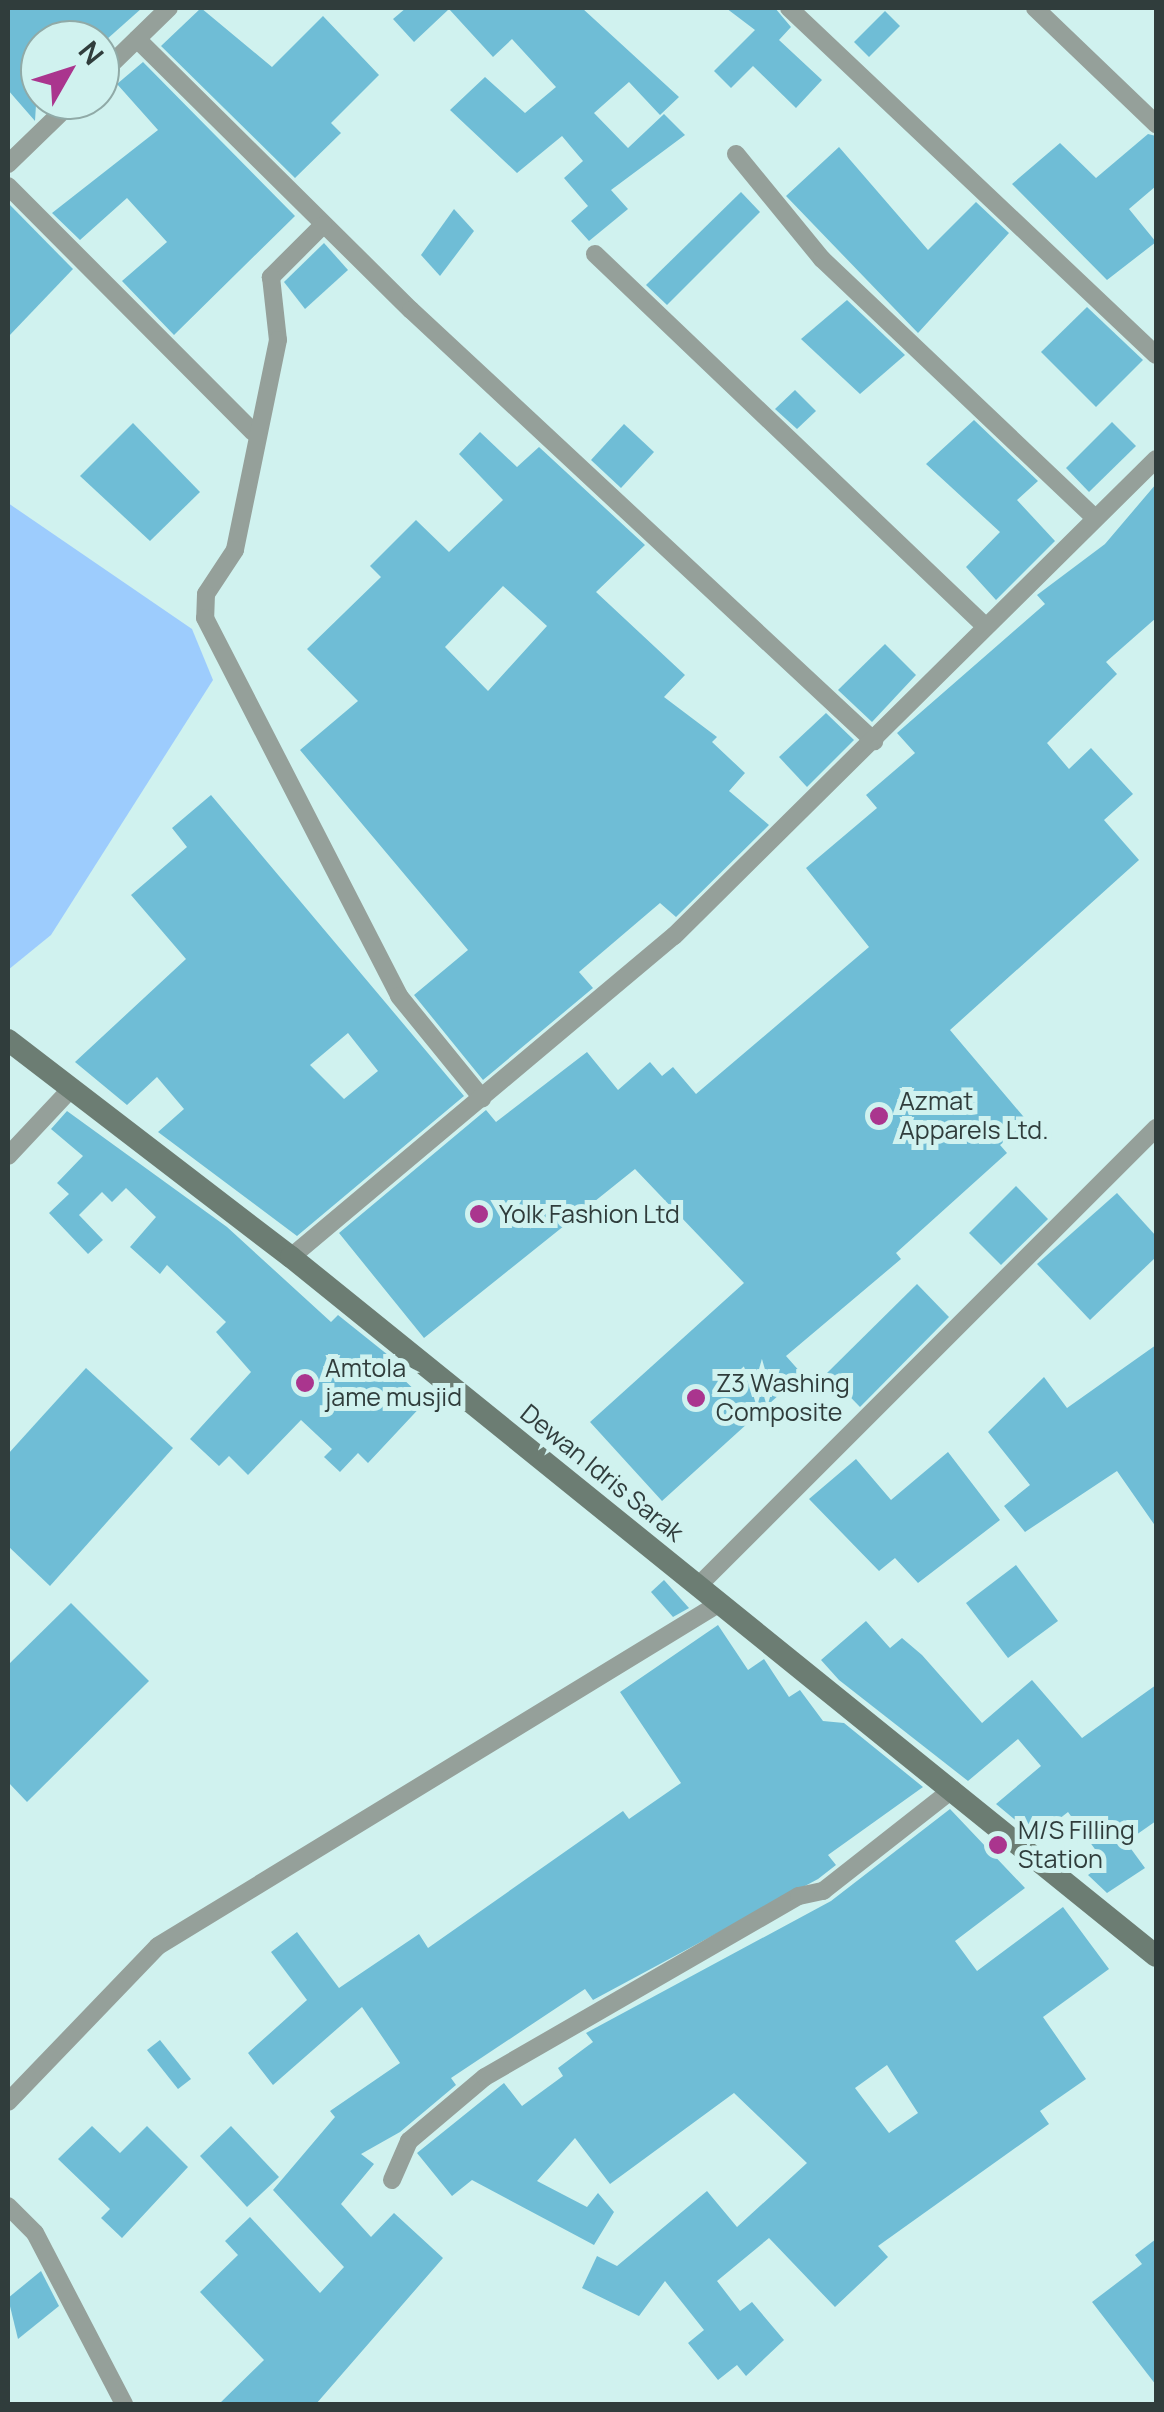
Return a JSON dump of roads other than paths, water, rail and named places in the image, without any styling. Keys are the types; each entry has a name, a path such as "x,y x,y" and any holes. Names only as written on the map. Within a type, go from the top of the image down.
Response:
{"main road":[{"name":"Dewan Idris Sarak","path":"8,1040 291,1257 1156,1956"}],"street":[{"path":"120,56 169,8"},
{"path":"789,8 1156,355"},
{"path":"1036,8 1156,124"},
{"path":"137,39 324,225 874,741"},
{"path":"8,164 53,120"},
{"path":"736,154 822,259 1093,516"},
{"path":"8,186 252,432"},
{"path":"324,225 271,277 278,340 252,432 236,550 206,594 204,618 399,996 482,1098"},
{"path":"595,254 986,626"},
{"path":"291,1257 674,936 874,741 1093,516 1156,459"},
{"path":"8,1156 72,1089"},
{"path":"698,1586 1156,1128"},
{"path":"8,2102 174,1935 720,1603"},
{"path":"392,2180 409,2142 485,2077 799,1896 823,1891 954,1789"},
{"path":"8,2206 35,2232 124,2404"}],"water":[{"path":"8,503 192,629 213,680 51,935 8,970"}],"place":[{"name":"Azmat Apparels Ltd.","path":"879,1116"},
{"name":"Yolk Fashion Ltd","path":"479,1214"},
{"name":"Amtola jame musjid","path":"305,1383"},
{"name":"Z3 Washing Composite","path":"696,1398"},
{"name":"M/S Filling Station","path":"998,1845"}]}
